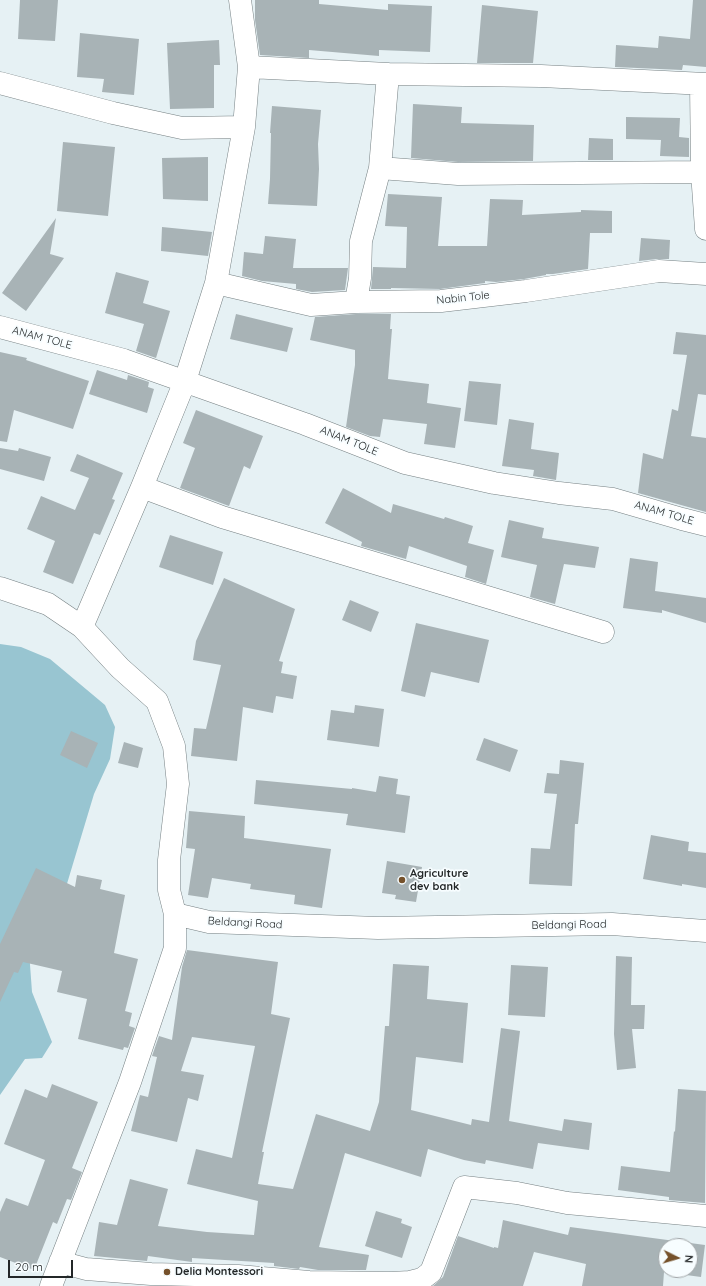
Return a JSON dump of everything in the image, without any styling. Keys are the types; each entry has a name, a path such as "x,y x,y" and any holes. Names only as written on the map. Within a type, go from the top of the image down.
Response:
{"street":[{"path":"82,627 142,488 185,381 216,283 244,127 249,67 240,0"},
{"path":"249,67 388,74 541,76 703,84 702,172 706,229"},
{"path":"356,302 360,278 360,241 380,168 388,74"},
{"path":"0,83 113,113 182,128 244,127"},
{"path":"380,168 458,174 702,172"},
{"name":"Nabin Tole","path":"216,283 311,305 356,302 441,301 526,291 659,271 706,274"},
{"name":"ANAM TOLE","path":"0,327 124,360 305,424 405,463 494,484 613,499 706,525"},
{"path":"142,488 222,517 603,632"},
{"path":"0,588 48,604 82,627 120,668 157,701 174,746 178,784 169,860 169,890 175,914 175,948 130,1082 51,1286"},
{"name":"Beldangi Road","path":"175,914 209,922 362,928 612,924 706,931"},
{"path":"60,1262 86,1269 151,1274 238,1276 309,1282 410,1282 422,1279 430,1272 464,1187 517,1193 567,1203 706,1216"}],"shaded area":[{"path":"0,644 21,647 50,659 105,705 115,727 110,759 94,794 66,887 29,951 32,992 52,1042 42,1058 25,1059 0,1095"}],"building":[{"path":"20,0 58,0 55,41 18,39"},
{"path":"255,0 319,0 319,4 388,10 388,4 432,6 430,52 379,50 379,56 309,50 309,58 260,55 255,20"},
{"path":"693,0 706,0 706,67 683,65 682,70 615,67 616,45 658,48 659,36 690,39"},
{"path":"482,5 538,11 533,63 477,63"},
{"path":"80,33 139,39 134,95 102,92 104,79 77,77"},
{"path":"219,40 220,65 214,65 214,108 170,109 167,43"},
{"path":"413,104 462,107 461,123 534,125 533,161 458,162 411,158"},
{"path":"272,106 321,110 318,144 319,169 317,206 268,204"},
{"path":"626,117 680,118 679,137 689,138 689,157 660,156 661,140 626,139"},
{"path":"589,138 613,139 613,160 588,160"},
{"path":"63,142 115,147 108,216 57,211"},
{"path":"208,157 208,201 163,199 162,158"},
{"path":"388,194 442,197 438,246 487,246 490,199 523,200 522,215 581,212 581,210 612,211 612,233 590,233 588,269 546,274 524,279 496,282 485,281 485,283 440,289 371,289 373,267 406,268 407,227 385,226"},
{"path":"56,218 50,254 64,258 26,311 2,293"},
{"path":"162,227 212,232 208,256 161,251"},
{"path":"265,236 296,239 293,268 348,268 345,290 312,292 296,289 296,284 262,281 242,276 244,252 263,254"},
{"path":"641,238 670,240 669,259 639,261"},
{"path":"116,272 149,281 143,303 170,311 156,358 136,351 144,324 105,313"},
{"path":"236,314 293,328 287,352 230,339"},
{"path":"356,314 391,314 390,329 392,329 388,379 429,384 427,403 461,408 455,448 424,444 427,424 383,419 380,437 370,436 346,427 355,365 355,350 310,340 315,317"},
{"path":"676,332 706,335 706,395 698,394 691,436 706,438 706,512 638,493 643,453 663,459 672,409 678,411 687,355 673,354"},
{"path":"0,352 27,358 26,360 89,381 73,429 14,410 7,442 0,441"},
{"path":"97,370 127,380 128,375 149,382 148,387 154,389 147,413 89,394"},
{"path":"469,381 501,384 497,425 464,421"},
{"path":"196,410 263,436 250,469 244,466 229,506 180,488 195,448 183,443"},
{"path":"509,419 534,423 531,449 559,453 556,480 533,476 534,470 502,466"},
{"path":"0,448 18,451 19,448 51,457 44,481 0,469"},
{"path":"77,454 123,473 112,499 115,500 100,535 94,533 73,584 43,572 55,541 27,529 41,496 75,510 89,478 70,471"},
{"path":"343,488 391,513 393,504 444,519 445,517 473,526 468,543 494,550 486,584 465,577 467,566 409,546 406,559 361,546 362,542 325,523"},
{"path":"509,520 544,528 542,538 599,547 595,568 564,564 555,604 530,597 537,565 501,557"},
{"path":"170,535 223,552 213,585 159,567"},
{"path":"630,558 658,562 655,591 706,598 706,623 662,610 662,613 623,608"},
{"path":"224,578 295,609 279,661 283,662 281,673 297,676 293,699 276,696 273,713 243,707 237,761 191,756 194,728 206,729 221,665 193,660 196,641"},
{"path":"350,600 379,612 371,632 342,620"},
{"path":"416,623 489,640 479,683 431,672 425,697 401,691"},
{"path":"355,705 384,709 379,747 327,740 331,710 354,713"},
{"path":"71,731 98,743 87,768 60,755"},
{"path":"484,738 518,750 510,772 476,760"},
{"path":"124,742 143,748 138,768 118,763"},
{"path":"560,760 584,763 578,824 575,824 572,886 529,884 531,848 550,849 557,794 544,793 547,773 559,774"},
{"path":"379,776 398,779 396,794 410,796 405,833 346,825 348,814 254,804 256,780 352,788 376,792"},
{"path":"189,811 245,816 244,838 331,849 322,908 294,904 295,895 250,889 251,884 212,878 208,898 188,895 195,849 186,848"},
{"path":"651,835 689,842 688,851 706,853 706,888 682,884 682,886 643,879"},
{"name":"Agriculture dev bank","path":"387,861 422,867 416,902 395,899 396,895 382,893"},
{"path":"36,868 75,887 77,875 102,880 100,889 125,895 114,953 138,959 125,1011 132,1013 129,1026 135,1028 128,1048 124,1047 123,1050 78,1039 87,999 57,992 62,971 23,962 18,973 14,972 0,1002 0,944"},
{"path":"187,950 278,962 271,1014 290,1018 262,1152 264,1152 258,1184 293,1189 316,1114 370,1131 379,1102 385,1026 389,1026 393,964 429,966 427,999 468,1003 463,1063 416,1057 411,1110 471,1125 472,1119 489,1122 501,1028 520,1031 509,1121 562,1131 564,1119 592,1123 589,1150 538,1143 533,1169 486,1160 485,1164 464,1160 428,1149 421,1177 345,1153 319,1247 369,1255 366,1270 318,1270 300,1267 299,1269 274,1266 274,1263 192,1258 192,1262 148,1256 147,1261 94,1256 99,1222 117,1225 130,1179 168,1189 158,1226 207,1232 254,1235 258,1201 187,1184 196,1149 232,1158 255,1046 192,1037 181,1071 204,1075 198,1101 188,1098 177,1142 131,1131 140,1095 148,1097 157,1057 152,1056 159,1036 172,1040 182,967"},
{"path":"616,956 632,957 631,1005 645,1005 644,1029 632,1029 636,1068 617,1070 614,1034"},
{"path":"511,965 548,967 545,1017 508,1015"},
{"path":"52,1084 98,1102 72,1168 82,1172 71,1200 67,1199 57,1224 53,1222 34,1270 0,1257 0,1212 6,1198 28,1206 45,1160 4,1144 25,1089 47,1098"},
{"path":"678,1089 706,1091 705,1203 669,1200 669,1197 618,1190 621,1166 670,1172"},
{"path":"376,1211 402,1219 401,1223 412,1227 402,1258 365,1246"},
{"path":"503,1220 568,1235 570,1227 658,1239 658,1278 664,1278 663,1286 582,1286 586,1264 534,1252 523,1286 433,1286 443,1277 458,1236 498,1248"},
{"path":"698,1244 705,1245 701,1277 698,1277"}],"place":[{"name":"Agriculture dev bank","path":"402,880"},
{"name":"Delia Montessori","path":"167,1272"}]}
